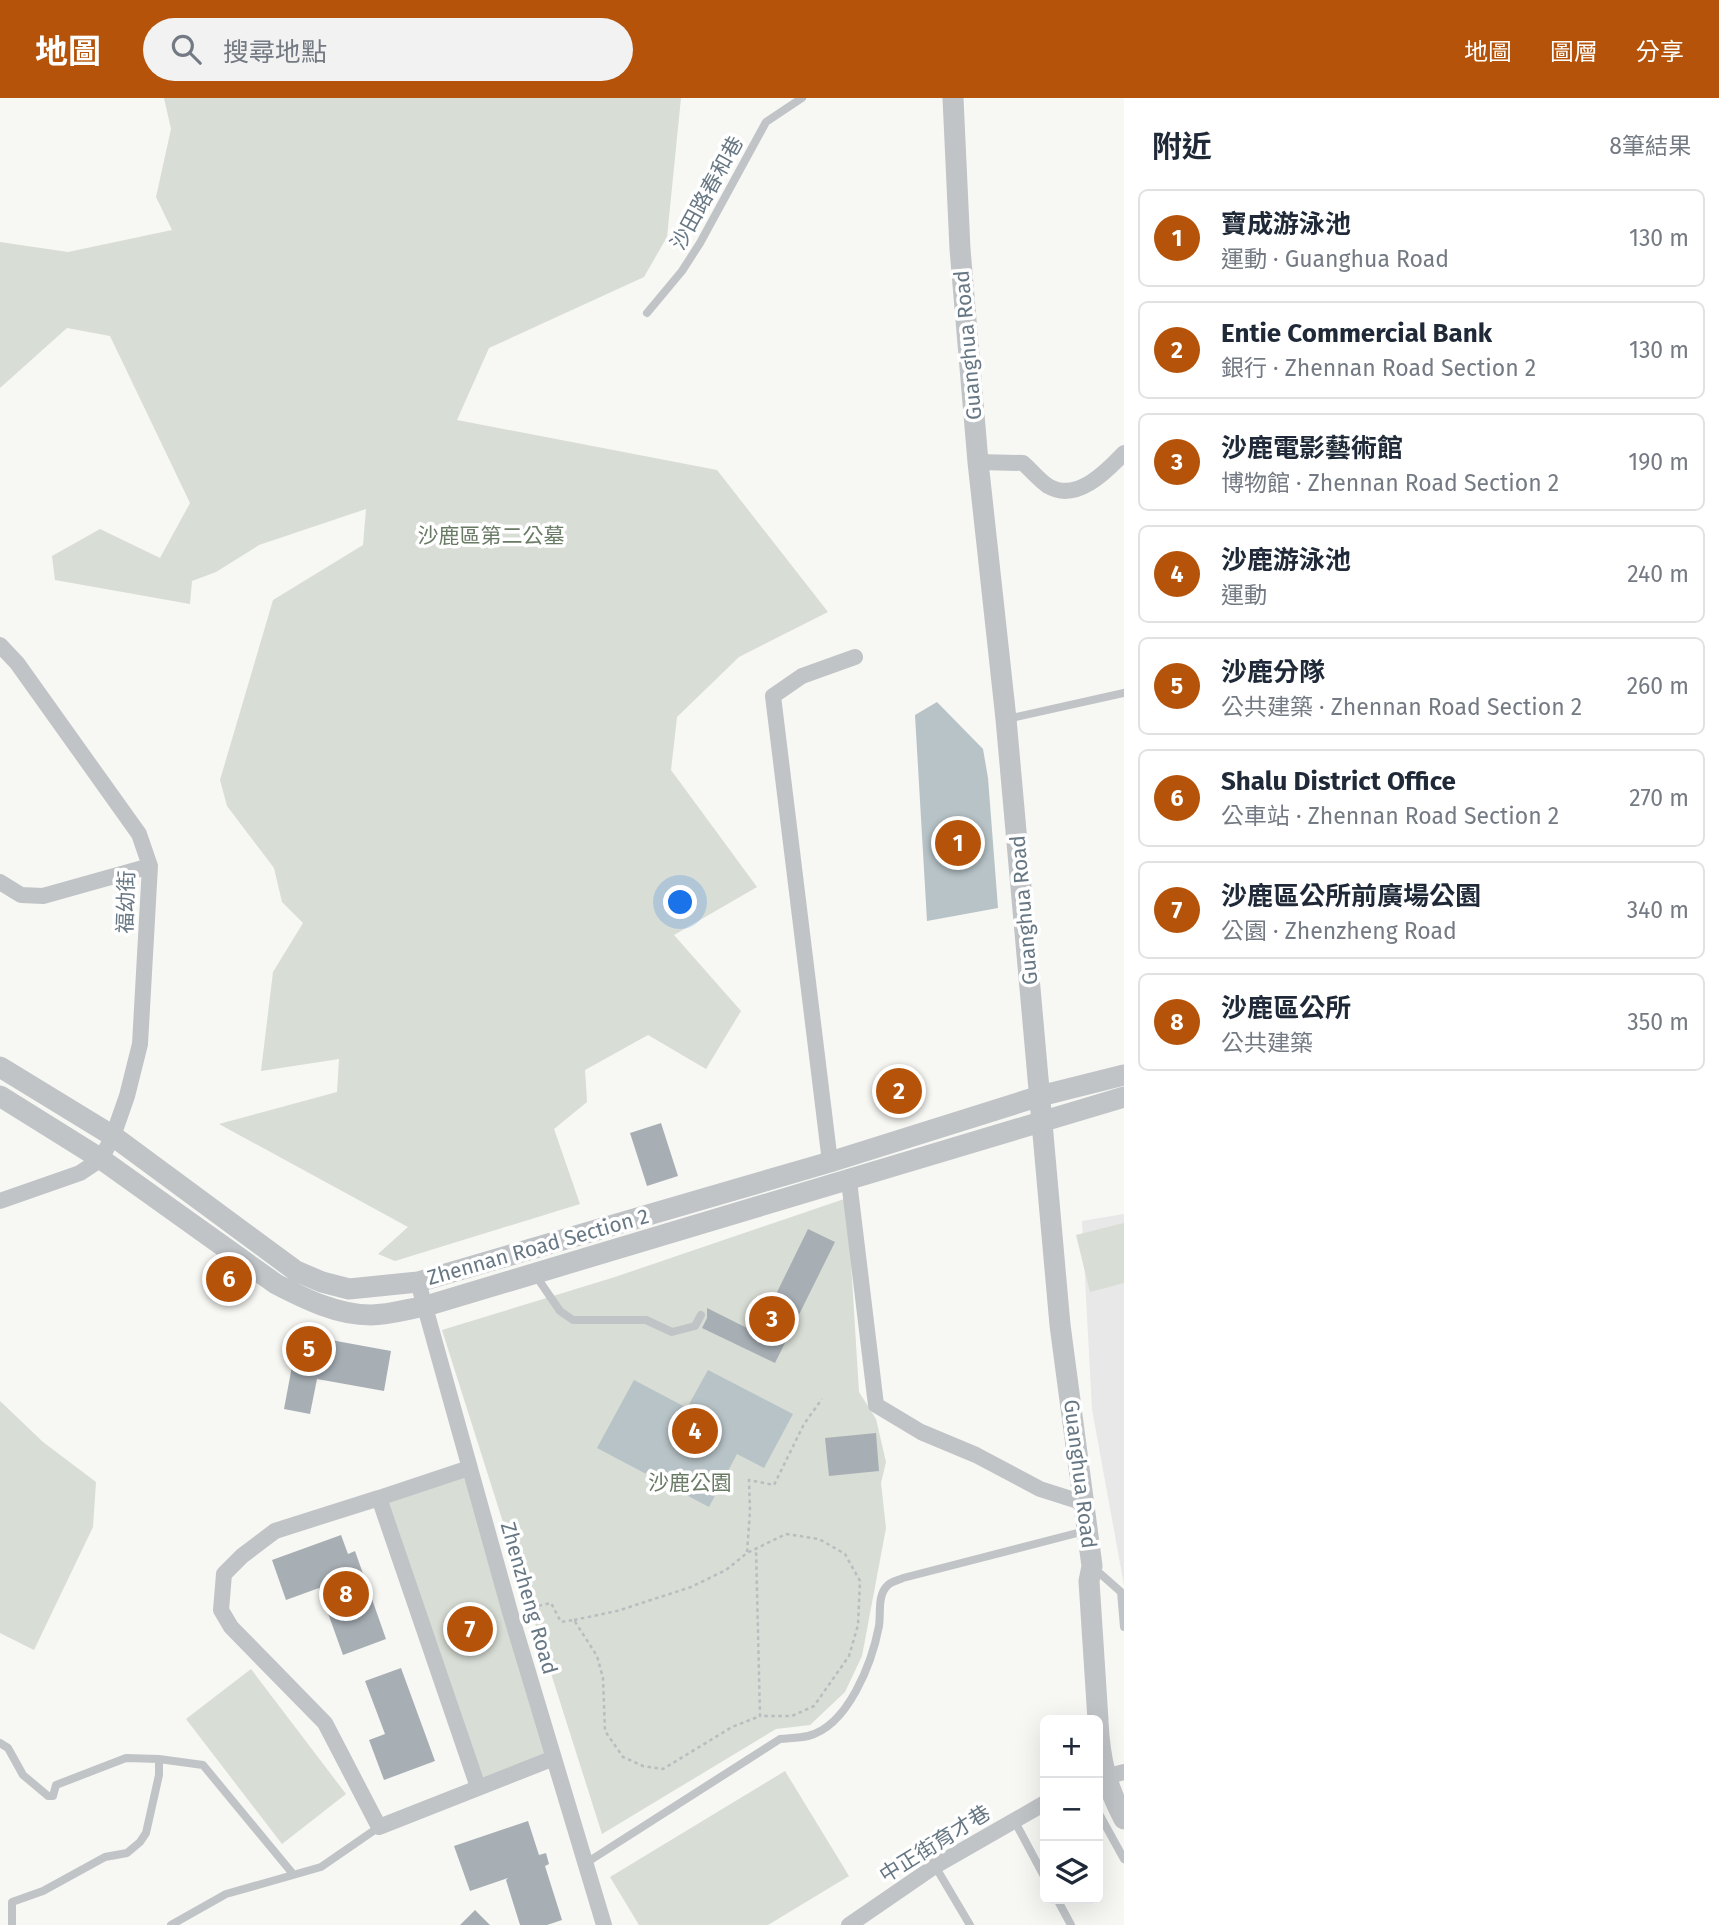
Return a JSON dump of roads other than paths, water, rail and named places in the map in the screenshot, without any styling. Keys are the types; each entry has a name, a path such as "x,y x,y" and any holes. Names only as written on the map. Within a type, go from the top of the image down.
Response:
{"street":[{"name":"Guanghua Road","path":"953,98 960,249 978,463 1006,719 1060,1325 1092,1566 1089,1581 1098,1715"},
{"path":"978,463 1023,463 1049,486 1067,492 1088,484 1124,453"},
{"name":"福幼街","path":"0,645 17,663 139,834 150,866 140,1044 127,1096 113,1136 101,1159"},
{"path":"830,1162 773,696 802,676 855,657"},
{"path":"0,882 21,895 43,896 150,866"},
{"name":"Zhennan Road Section 2","path":"0,1067 113,1136 296,1270 322,1282 349,1289 418,1282 830,1162 1041,1096 1124,1076"},
{"name":"Zhennan Road Section 2","path":"0,1096 101,1159 276,1284 306,1300 371,1315 426,1306 1124,1097"},
{"path":"0,1201 80,1173 101,1159"},
{"path":"849,1181 876,1405 921,1432 976,1455 1040,1489 1084,1503"},
{"name":"Zhenzheng Road","path":"418,1282 510,1612 604,1925"},
{"path":"469,1468 275,1531 242,1556 224,1574 221,1610 230,1627 325,1723 379,1828 554,1758"},
{"path":"379,1498 478,1787"},
{"path":"1103,1769 1124,1773"},
{"name":"Guanghua Road","path":"1103,1777 1124,1819"},
{"name":"中正街育才巷","path":"849,1925 869,1919 935,1866 1040,1805"}],"lane":[{"name":"沙田路春和巷","path":"647,313 682,271 700,243 766,122 802,98"},
{"path":"1006,719 1124,693"},
{"path":"534,1274 560,1311 573,1320 646,1320 672,1332 695,1326 701,1315"},
{"path":"586,1863 780,1739 810,1736 830,1723 851,1702 865,1670 879,1624 880,1599 887,1585 903,1578 1088,1530"},
{"path":"1092,1566 1121,1592 1124,1627"},
{"path":"0,1743 8,1748 23,1775 48,1796 53,1796 56,1784 127,1758 203,1765 293,1874"},
{"path":"12,1925 12,1902 43,1891 105,1857 127,1853 141,1842 146,1833 159,1775 159,1759"},
{"path":"1014,1820 1040,1869"},
{"path":"1103,1821 1124,1859"},
{"path":"171,1925 226,1895 321,1867 379,1828"},
{"path":"935,1866 970,1925"},
{"path":"1060,1904 1071,1925"}],"place":[{"name":"寶成游泳池","path":"958,843"},
{"name":"Entie Commercial Bank","path":"899,1091"},
{"name":"Shalu District Office","path":"229,1279"},
{"name":"沙鹿電影藝術館","path":"772,1319"},
{"name":"沙鹿分隊","path":"309,1349"},
{"name":"沙鹿游泳池","path":"695,1431"},
{"name":"沙鹿區公所","path":"346,1594"},
{"name":"沙鹿區公所前廣場公園","path":"470,1629"}],"park label":[{"name":"沙鹿區第二公墓","path":"491,536"},
{"name":"沙鹿公園","path":"690,1483"}]}
